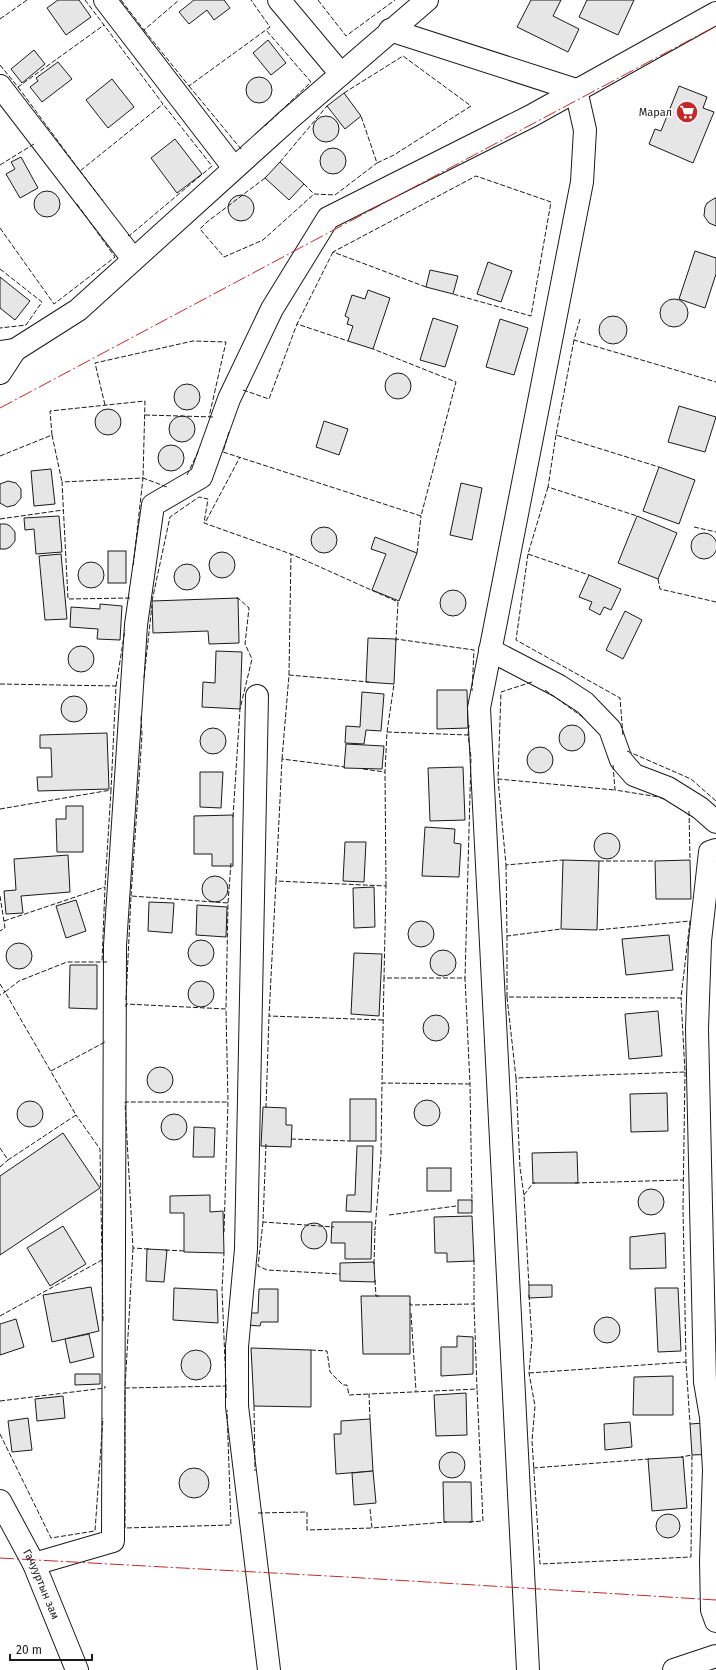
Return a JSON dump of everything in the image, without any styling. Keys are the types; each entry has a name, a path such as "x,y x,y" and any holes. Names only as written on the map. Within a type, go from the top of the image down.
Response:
{"street":[{"path":"105,0 234,168"},
{"path":"279,0 341,74"},
{"path":"0,373 8,351 78,310 234,168 390,30 427,0"},
{"path":"34,1564 113,1540 115,946 136,625 153,505 201,477 229,399 272,309 328,218 532,116 716,13"},
{"path":"390,30 576,90"},
{"path":"0,86 133,259"},
{"path":"528,1670 479,708 582,182 585,130 576,90"},
{"path":"490,650 559,686 585,703 610,729 621,760 634,775 668,788 700,808 716,822"},
{"path":"257,696 246,1249 237,1347 237,1406 269,1670"},
{"path":"716,850 710,852 700,941 697,1029 705,1382 711,1417 714,1470 711,1561 712,1610 716,1621"},
{"name":"Гачууртын зам","path":"0,1501 34,1564 77,1670"},
{"path":"674,1670 716,1656"}],"building":[{"path":"58,0 79,0 91,17 66,35 47,8"},
{"path":"194,0 224,0 230,8 214,20 207,10 189,24 179,12"},
{"path":"531,0 561,0 553,16 579,29 568,52 517,27"},
{"path":"587,0 634,0 618,35 579,17"},
{"path":"268,40 286,63 271,75 253,53"},
{"path":"34,50 45,64 22,83 11,69"},
{"path":"58,62 72,79 42,102 30,87 38,81 36,78"},
{"path":"259,77 268,81 272,90 268,99 259,103 250,99 246,90 250,81"},
{"path":"112,79 134,107 108,128 86,100"},
{"path":"679,86 707,97 703,108 714,112 693,163 649,144 655,129 661,131"},
{"path":"344,93 361,116 345,129 327,106"},
{"path":"326,116 335,120 339,129 335,138 326,142 317,138 313,129 317,120"},
{"path":"175,139 202,174 177,193 151,158"},
{"path":"333,148 342,152 346,161 342,170 333,174 324,170 320,161 324,152"},
{"path":"21,157 38,188 20,198 6,174 15,169 11,162"},
{"path":"280,162 304,184 289,200 265,178"},
{"path":"47,191 56,195 60,204 56,213 47,217 38,213 34,204 38,195"},
{"path":"241,195 250,199 254,208 250,217 241,221 232,217 228,208 232,199"},
{"path":"715,198 716,226 709,223 704,216 707,203"},
{"path":"695,251 716,258 716,274 705,308 679,299"},
{"path":"488,262 512,271 501,302 477,294"},
{"path":"430,270 458,276 453,294 426,287"},
{"path":"0,277 30,301 15,320 0,308"},
{"path":"368,290 390,298 373,349 348,341 353,326 347,324 349,318 345,316 352,295 365,299"},
{"path":"674,299 684,303 688,313 684,323 674,327 664,323 660,313 664,303"},
{"path":"613,316 623,320 627,330 623,340 613,344 603,340 599,330 603,320"},
{"path":"433,318 458,326 445,367 420,360"},
{"path":"500,319 528,328 514,375 486,367"},
{"path":"398,373 407,377 411,386 407,395 398,399 389,395 385,386 389,377"},
{"path":"187,384 196,388 200,397 196,406 187,410 178,406 174,397 178,388"},
{"path":"679,406 716,417 705,452 668,442"},
{"path":"108,409 117,413 121,422 117,431 108,435 99,431 95,422 99,413"},
{"path":"182,416 191,420 195,429 191,438 182,442 173,438 169,429 173,420"},
{"path":"324,421 348,429 339,455 316,447"},
{"path":"171,445 180,449 184,458 180,467 171,471 162,467 158,458 162,449"},
{"path":"659,467 695,480 679,524 643,511"},
{"path":"51,469 55,504 34,506 31,471"},
{"path":"8,481 16,483 21,489 21,498 15,505 7,507 0,503 0,484"},
{"path":"461,483 482,488 472,540 450,535"},
{"path":"59,516 62,552 36,554 34,529 25,530 24,518"},
{"path":"637,516 677,533 658,579 618,563"},
{"path":"0,524 10,526 15,532 15,541 6,549 0,549"},
{"path":"324,527 333,531 337,540 333,549 324,553 315,549 311,540 315,531"},
{"path":"704,533 714,536 717,546 714,556 704,559 694,556 691,546 694,536"},
{"path":"375,537 417,553 399,601 372,590 386,554 371,549"},
{"path":"108,551 126,551 126,583 108,583"},
{"path":"222,552 231,556 235,565 231,574 222,578 213,574 209,565 213,556"},
{"path":"61,554 67,619 45,620 39,556"},
{"path":"91,562 100,566 104,575 100,584 91,588 82,584 78,575 82,566"},
{"path":"187,564 196,568 200,577 196,586 187,590 178,586 174,577 178,568"},
{"path":"589,575 621,589 611,610 604,607 600,615 589,609 592,602 579,597"},
{"path":"453,590 462,594 466,603 462,612 453,616 444,612 440,603 444,594"},
{"path":"238,598 239,643 209,644 208,631 153,633 152,601"},
{"path":"100,604 122,606 120,640 97,639 98,629 70,627 71,607 100,609"},
{"path":"625,611 642,620 623,659 606,650"},
{"path":"368,638 396,639 394,684 366,682"},
{"path":"81,646 90,650 94,659 90,668 81,672 72,668 68,659 72,650"},
{"path":"216,651 242,652 240,709 202,707 203,682 215,683"},
{"path":"437,690 467,690 468,728 437,729"},
{"path":"362,692 384,694 381,731 366,730 364,744 345,743 346,726 360,727"},
{"path":"74,696 83,700 87,709 83,718 74,722 65,718 61,709 65,700"},
{"path":"572,725 581,729 585,738 581,747 572,751 563,747 559,738 563,729"},
{"path":"213,728 222,732 226,741 222,750 213,754 204,750 200,741 204,732"},
{"path":"107,733 109,789 38,791 37,777 52,777 51,748 40,748 40,735"},
{"path":"346,744 384,746 382,769 344,768"},
{"path":"540,747 549,751 553,760 549,769 540,773 531,769 527,760 531,751"},
{"path":"463,767 465,820 430,821 428,768"},
{"path":"200,772 223,772 221,808 200,807"},
{"path":"66,806 83,806 83,852 57,852 56,819 66,819"},
{"path":"233,815 233,866 212,866 212,854 194,854 194,816"},
{"path":"425,827 455,829 454,843 461,844 459,877 422,876"},
{"path":"607,833 616,837 620,846 616,855 607,859 598,855 594,846 598,837"},
{"path":"345,842 366,842 364,882 343,881"},
{"path":"68,855 70,892 21,896 23,913 6,914 4,891 16,890 14,859"},
{"path":"563,860 599,861 597,930 561,929"},
{"path":"690,860 691,899 656,899 655,861"},
{"path":"215,876 224,880 228,889 224,898 215,902 206,898 202,889 206,880"},
{"path":"374,887 375,927 354,928 353,888"},
{"path":"76,900 86,931 66,938 56,906"},
{"path":"149,902 174,903 172,933 148,931"},
{"path":"197,905 227,907 226,937 196,935"},
{"path":"421,921 430,925 434,934 430,943 421,947 412,943 408,934 412,925"},
{"path":"669,935 673,970 626,975 622,939"},
{"path":"201,940 210,944 214,953 210,962 201,966 192,962 188,953 192,944"},
{"path":"19,943 28,947 32,956 28,965 19,969 10,965 6,956 10,947"},
{"path":"443,950 452,954 456,963 452,972 443,976 434,972 430,963 434,954"},
{"path":"354,953 382,954 379,1016 351,1014"},
{"path":"70,965 97,965 97,1009 69,1008"},
{"path":"201,981 210,985 214,994 210,1003 201,1007 192,1003 188,994 192,985"},
{"path":"658,1011 662,1056 629,1059 625,1014"},
{"path":"436,1015 445,1019 449,1028 445,1037 436,1041 427,1037 423,1028 427,1019"},
{"path":"160,1067 169,1071 173,1080 169,1089 160,1093 151,1089 147,1080 151,1071"},
{"path":"667,1093 668,1131 631,1132 630,1094"},
{"path":"350,1099 376,1099 376,1141 350,1141"},
{"path":"427,1100 436,1104 440,1113 436,1122 427,1126 418,1122 414,1113 418,1104"},
{"path":"30,1101 39,1105 43,1114 39,1123 30,1127 21,1123 17,1114 21,1105"},
{"path":"263,1107 286,1108 286,1125 292,1125 291,1147 261,1146"},
{"path":"174,1114 183,1118 187,1127 183,1136 174,1140 165,1136 161,1127 165,1118"},
{"path":"194,1127 215,1128 214,1157 193,1157"},
{"path":"63,1133 100,1188 0,1255 0,1176"},
{"path":"357,1146 373,1146 371,1212 346,1211 347,1195 355,1195"},
{"path":"577,1152 578,1183 533,1183 532,1153"},
{"path":"427,1168 451,1168 451,1191 427,1191"},
{"path":"651,1189 660,1193 664,1202 660,1211 651,1215 642,1211 638,1202 642,1193"},
{"path":"210,1195 210,1212 223,1211 224,1253 184,1252 184,1213 170,1213 170,1196"},
{"path":"458,1200 472,1200 472,1213 458,1213"},
{"path":"472,1216 474,1261 447,1262 447,1253 435,1253 434,1217"},
{"path":"332,1222 372,1222 371,1259 345,1259 345,1243 331,1243"},
{"path":"314,1223 323,1227 327,1236 323,1245 314,1249 305,1245 301,1236 305,1227"},
{"path":"63,1226 86,1264 50,1286 27,1248"},
{"path":"665,1233 666,1268 630,1269 630,1237"},
{"path":"147,1249 167,1250 164,1282 146,1281"},
{"path":"374,1262 375,1282 340,1281 340,1263"},
{"path":"529,1285 552,1285 552,1297 529,1298"},
{"path":"91,1287 99,1331 52,1342 43,1295"},
{"path":"174,1288 217,1290 218,1323 173,1320"},
{"path":"655,1288 678,1288 681,1351 658,1352"},
{"path":"259,1289 278,1289 278,1322 261,1322 260,1326 247,1325 248,1313 258,1313"},
{"path":"361,1296 410,1296 410,1354 363,1354"},
{"path":"607,1317 616,1321 620,1330 616,1339 607,1343 598,1339 594,1330 598,1321"},
{"path":"16,1319 24,1347 0,1355 0,1324"},
{"path":"89,1334 94,1357 70,1363 65,1339"},
{"path":"457,1336 473,1337 473,1374 441,1376 441,1347 457,1347"},
{"path":"251,1348 311,1350 311,1407 254,1406"},
{"path":"196,1350 202,1351 210,1359 210,1371 202,1379 196,1380 190,1379 182,1371 181,1365 182,1359 190,1351"},
{"path":"75,1374 100,1374 100,1384 75,1385"},
{"path":"673,1376 673,1415 633,1415 634,1377"},
{"path":"466,1393 467,1435 436,1436 434,1395"},
{"path":"63,1396 65,1418 37,1421 35,1399"},
{"path":"28,1418 32,1450 12,1452 8,1421"},
{"path":"370,1419 373,1471 336,1474 334,1434 341,1434 341,1421"},
{"path":"630,1422 632,1447 605,1450 604,1424"},
{"path":"716,1422 716,1454 692,1455 690,1424"},
{"path":"452,1452 461,1456 465,1465 461,1474 452,1478 443,1474 439,1465 443,1456"},
{"path":"683,1457 687,1508 652,1511 648,1459"},
{"path":"194,1468 200,1469 208,1477 208,1489 200,1497 194,1498 188,1497 180,1489 179,1483 180,1477 188,1469"},
{"path":"373,1471 376,1503 354,1505 352,1473"},
{"path":"443,1482 471,1482 472,1522 444,1522"},
{"path":"668,1514 676,1518 680,1526 676,1534 668,1538 660,1534 656,1526 660,1518"}],"fence":[{"path":"0,19 27,0"},
{"path":"0,65 18,87 104,25 85,0"},
{"path":"121,0 144,30 179,0"},
{"path":"144,30 189,86 270,27 251,0"},
{"path":"318,0 346,36 395,0"},
{"path":"18,87 80,171 163,104 104,25"},
{"path":"265,126 311,82 266,30"},
{"path":"344,93 403,56 471,106 394,155 377,163 361,116"},
{"path":"189,86 241,149 242,148"},
{"path":"128,235 129,236 212,166 163,104"},
{"path":"280,162 327,106"},
{"path":"0,165 34,144"},
{"path":"304,184 314,194 335,195 377,163"},
{"path":"80,171 103,201"},
{"path":"426,287 333,252 476,176 551,202 531,316 453,294"},
{"path":"265,178 200,229 224,257 263,240 314,194"},
{"path":"0,228 54,304 115,257 77,204"},
{"path":"333,252 297,324 348,341"},
{"path":"0,269 42,302 26,325 0,328"},
{"path":"580,319 574,340 716,382"},
{"path":"243,390 269,399 297,324"},
{"path":"574,340 556,435 659,467"},
{"path":"105,405 95,363 193,341 226,342 209,417"},
{"path":"229,432 223,452 421,516 456,382 373,349"},
{"path":"52,435 50,411 145,401 143,478 167,487"},
{"path":"145,415 214,417"},
{"path":"0,456 52,435 62,482"},
{"path":"556,435 548,487 637,516"},
{"path":"187,475 199,450"},
{"path":"206,521 240,457"},
{"path":"130,598 68,599 62,482 143,478 133,567"},
{"path":"548,487 528,554 589,575"},
{"path":"152,601 170,517 199,497 208,499 204,523 291,554"},
{"path":"0,519 63,510"},
{"path":"417,553 421,516"},
{"path":"694,527 716,532"},
{"path":"289,675 291,554 398,602 396,639"},
{"path":"528,554 516,640 620,698 623,736"},
{"path":"658,579 660,589 716,602"},
{"path":"233,817 240,709 252,659 245,644 249,608 238,598 236,598"},
{"path":"144,678 152,605"},
{"path":"116,686 125,630"},
{"path":"396,641 396,639 474,650 472,691"},
{"path":"282,759 289,675 369,682"},
{"path":"532,682 501,692 498,779 615,790"},
{"path":"0,684 116,686 111,790"},
{"path":"387,732 393,684"},
{"path":"545,690 584,718"},
{"path":"131,896 142,735 141,716"},
{"path":"468,735 469,725"},
{"path":"386,886 385,772 387,732 468,735 471,757 465,978"},
{"path":"627,751 691,779 716,801"},
{"path":"276,881 282,759 345,767"},
{"path":"613,765 615,790 659,797 666,800"},
{"path":"363,769 385,772"},
{"path":"498,779 506,865 563,860"},
{"path":"0,809 111,790 105,887"},
{"path":"689,811 690,860"},
{"path":"599,861 655,861"},
{"path":"228,903 231,863"},
{"path":"506,865 507,936 561,929"},
{"path":"383,1020 269,1016 276,881 386,886 384,978"},
{"path":"4,921 105,887 102,962"},
{"path":"0,896 5,928 0,931"},
{"path":"126,1000 131,896 228,903 226,1009"},
{"path":"507,936 507,997 681,998 690,921 597,930"},
{"path":"0,1148 8,1160 76,1115 5,992 19,981 67,962 107,962"},
{"path":"470,1084 382,1083 384,978 465,978 470,1084 472,1202"},
{"path":"0,984 5,992 0,995"},
{"path":"507,997 516,1078 685,1072 681,998"},
{"path":"126,1007 126,1004 226,1009 228,1102 224,1232"},
{"path":"266,1108 269,1016"},
{"path":"51,1071 105,1042 105,1040"},
{"path":"685,1072 683,1208 686,1362 690,1424"},
{"path":"516,1078 520,1168 524,1195 529,1287"},
{"path":"374,1229 375,1230 381,1155 382,1083"},
{"path":"149,1249 133,1248 125,1102 228,1102"},
{"path":"0,1316 102,1260 100,1149 76,1115"},
{"path":"291,1139 350,1141"},
{"path":"266,1144 263,1222 334,1227"},
{"path":"0,1167 8,1160"},
{"path":"575,1183 683,1180"},
{"path":"524,1195 533,1183 535,1183"},
{"path":"389,1215 456,1206"},
{"path":"263,1222 258,1266 267,1270 340,1274"},
{"path":"374,1264 375,1230"},
{"path":"133,1248 125,1388 226,1386 222,1289 224,1253"},
{"path":"165,1250 185,1251"},
{"path":"410,1303 410,1305 474,1304 474,1258"},
{"path":"102,1260 103,1322"},
{"path":"375,1280 376,1296 379,1296"},
{"path":"529,1295 532,1340 529,1373 535,1406 532,1441 540,1564 691,1557 692,1455 681,1457"},
{"path":"370,1419 369,1394 477,1389 474,1304"},
{"path":"411,1313 416,1391"},
{"path":"311,1350 327,1351 330,1372 343,1385 347,1385 349,1395 369,1394"},
{"path":"529,1373 686,1362"},
{"path":"0,1401 105,1388 105,1386"},
{"path":"226,1386 226,1398"},
{"path":"469,1522 483,1521 477,1389"},
{"path":"125,1390 125,1528 231,1525 227,1410"},
{"path":"254,1406 255,1471"},
{"path":"0,1434 51,1538 95,1531 103,1418"},
{"path":"533,1468 649,1459"},
{"path":"370,1509 372,1528 447,1522"},
{"path":"258,1513 307,1512 307,1530 372,1528"}],"power":[{"path":"0,408 716,26"},
{"path":"0,1558 346,1577 716,1600"}],"place":[{"name":"Марал","path":"687,112"}]}
